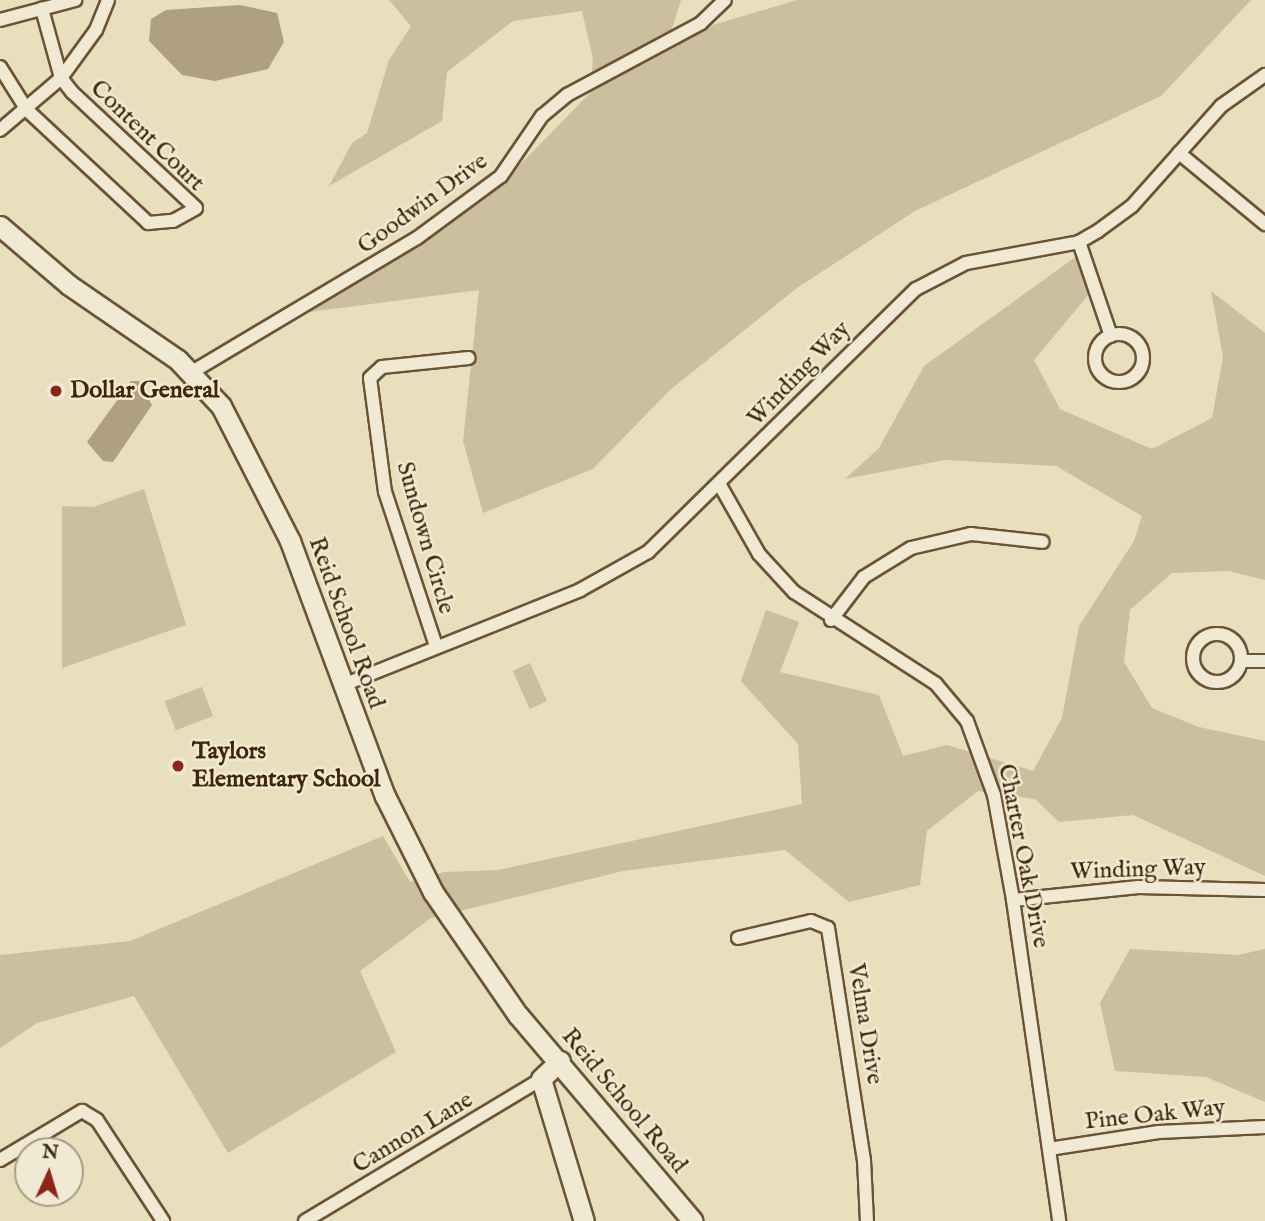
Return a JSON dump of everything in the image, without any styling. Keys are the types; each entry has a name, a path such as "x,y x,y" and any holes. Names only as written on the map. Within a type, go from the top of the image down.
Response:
{"street":[{"path":"0,20 75,0"},
{"path":"0,130 27,110 61,78 96,30 108,0"},
{"name":"Goodwin Drive","path":"192,372 418,238 501,176 542,116 567,95 701,23 725,0"},
{"name":"Content Court","path":"27,110 148,223 173,221 196,208 61,78 42,9"},
{"path":"0,67 27,110"},
{"name":"Winding Way","path":"343,685 618,570 667,538 927,280 966,263 1079,242 1132,206 1229,99 1265,75"},
{"path":"1179,153 1265,223"},
{"name":"Reid School Road","path":"0,226 69,285 192,372 220,405 256,467 385,796 433,892 518,1015 694,1221"},
{"path":"1079,242 1111,336"},
{"name":"Sundown Circle","path":"436,646 385,492 370,378 382,367 469,358"},
{"name":"Charter Oak Drive","path":"721,487 769,567 831,620 936,684 961,710 994,795 1013,900 1059,1221"},
{"path":"831,620 873,569 911,548 971,534 1043,542"},
{"path":"1241,661 1265,661"},
{"name":"Winding Way","path":"1013,900 1138,887 1265,890"},
{"name":"Velma Drive","path":"738,938 811,921 828,928 864,1160 867,1221"},
{"path":"559,1061 541,1079 584,1221"},
{"name":"Cannon Lane","path":"304,1221 541,1079"},
{"path":"0,1160 82,1111 97,1121 163,1221"},
{"name":"Pine Oak Way","path":"1049,1149 1159,1132 1265,1128"}],"shaded area":[{"path":"389,0 681,0 669,38 797,0 1251,0 1161,96 915,211 797,288 670,390 593,469 483,513 463,441 479,290 309,312 506,179 590,93 593,59 582,11 513,21 447,72 442,121 329,186 352,143 367,133 389,60 411,26"},
{"path":"240,5 277,13 284,42 268,69 215,81 182,75 149,41 151,19 166,10"},
{"path":"1077,256 1090,293 1034,360 1060,409 1152,449 1212,418 1223,357 1211,291 1265,333 1265,580 1229,571 1172,573 1130,610 1124,662 1152,708 1199,727 1265,741 1265,876 1133,815 1059,822 1035,799 978,791 927,831 920,885 849,902 785,850 623,871 431,918 360,971 396,1052 228,1153 134,996 37,1023 0,1048 0,955 130,941 383,836 410,882 444,872 498,870 802,804 798,744 741,681 766,610 799,622 780,672 879,695 903,756 947,745 1033,771 1062,718 1079,626 1134,541 1142,516 1056,466 945,460 845,479 879,448 924,366"},
{"path":"131,381 139,381 152,405 113,462 103,461 87,442"},
{"path":"144,489 186,625 62,668 62,506 93,507"},
{"path":"530,663 547,701 530,709 513,671"},
{"path":"202,687 213,716 176,730 165,701"},
{"path":"1130,949 1238,955 1265,949 1265,1102 1206,1077 1115,1071 1100,1003"}],"place":[{"name":"Dollar General","path":"56,391"},
{"name":"Taylors Elementary School","path":"178,766"}]}
